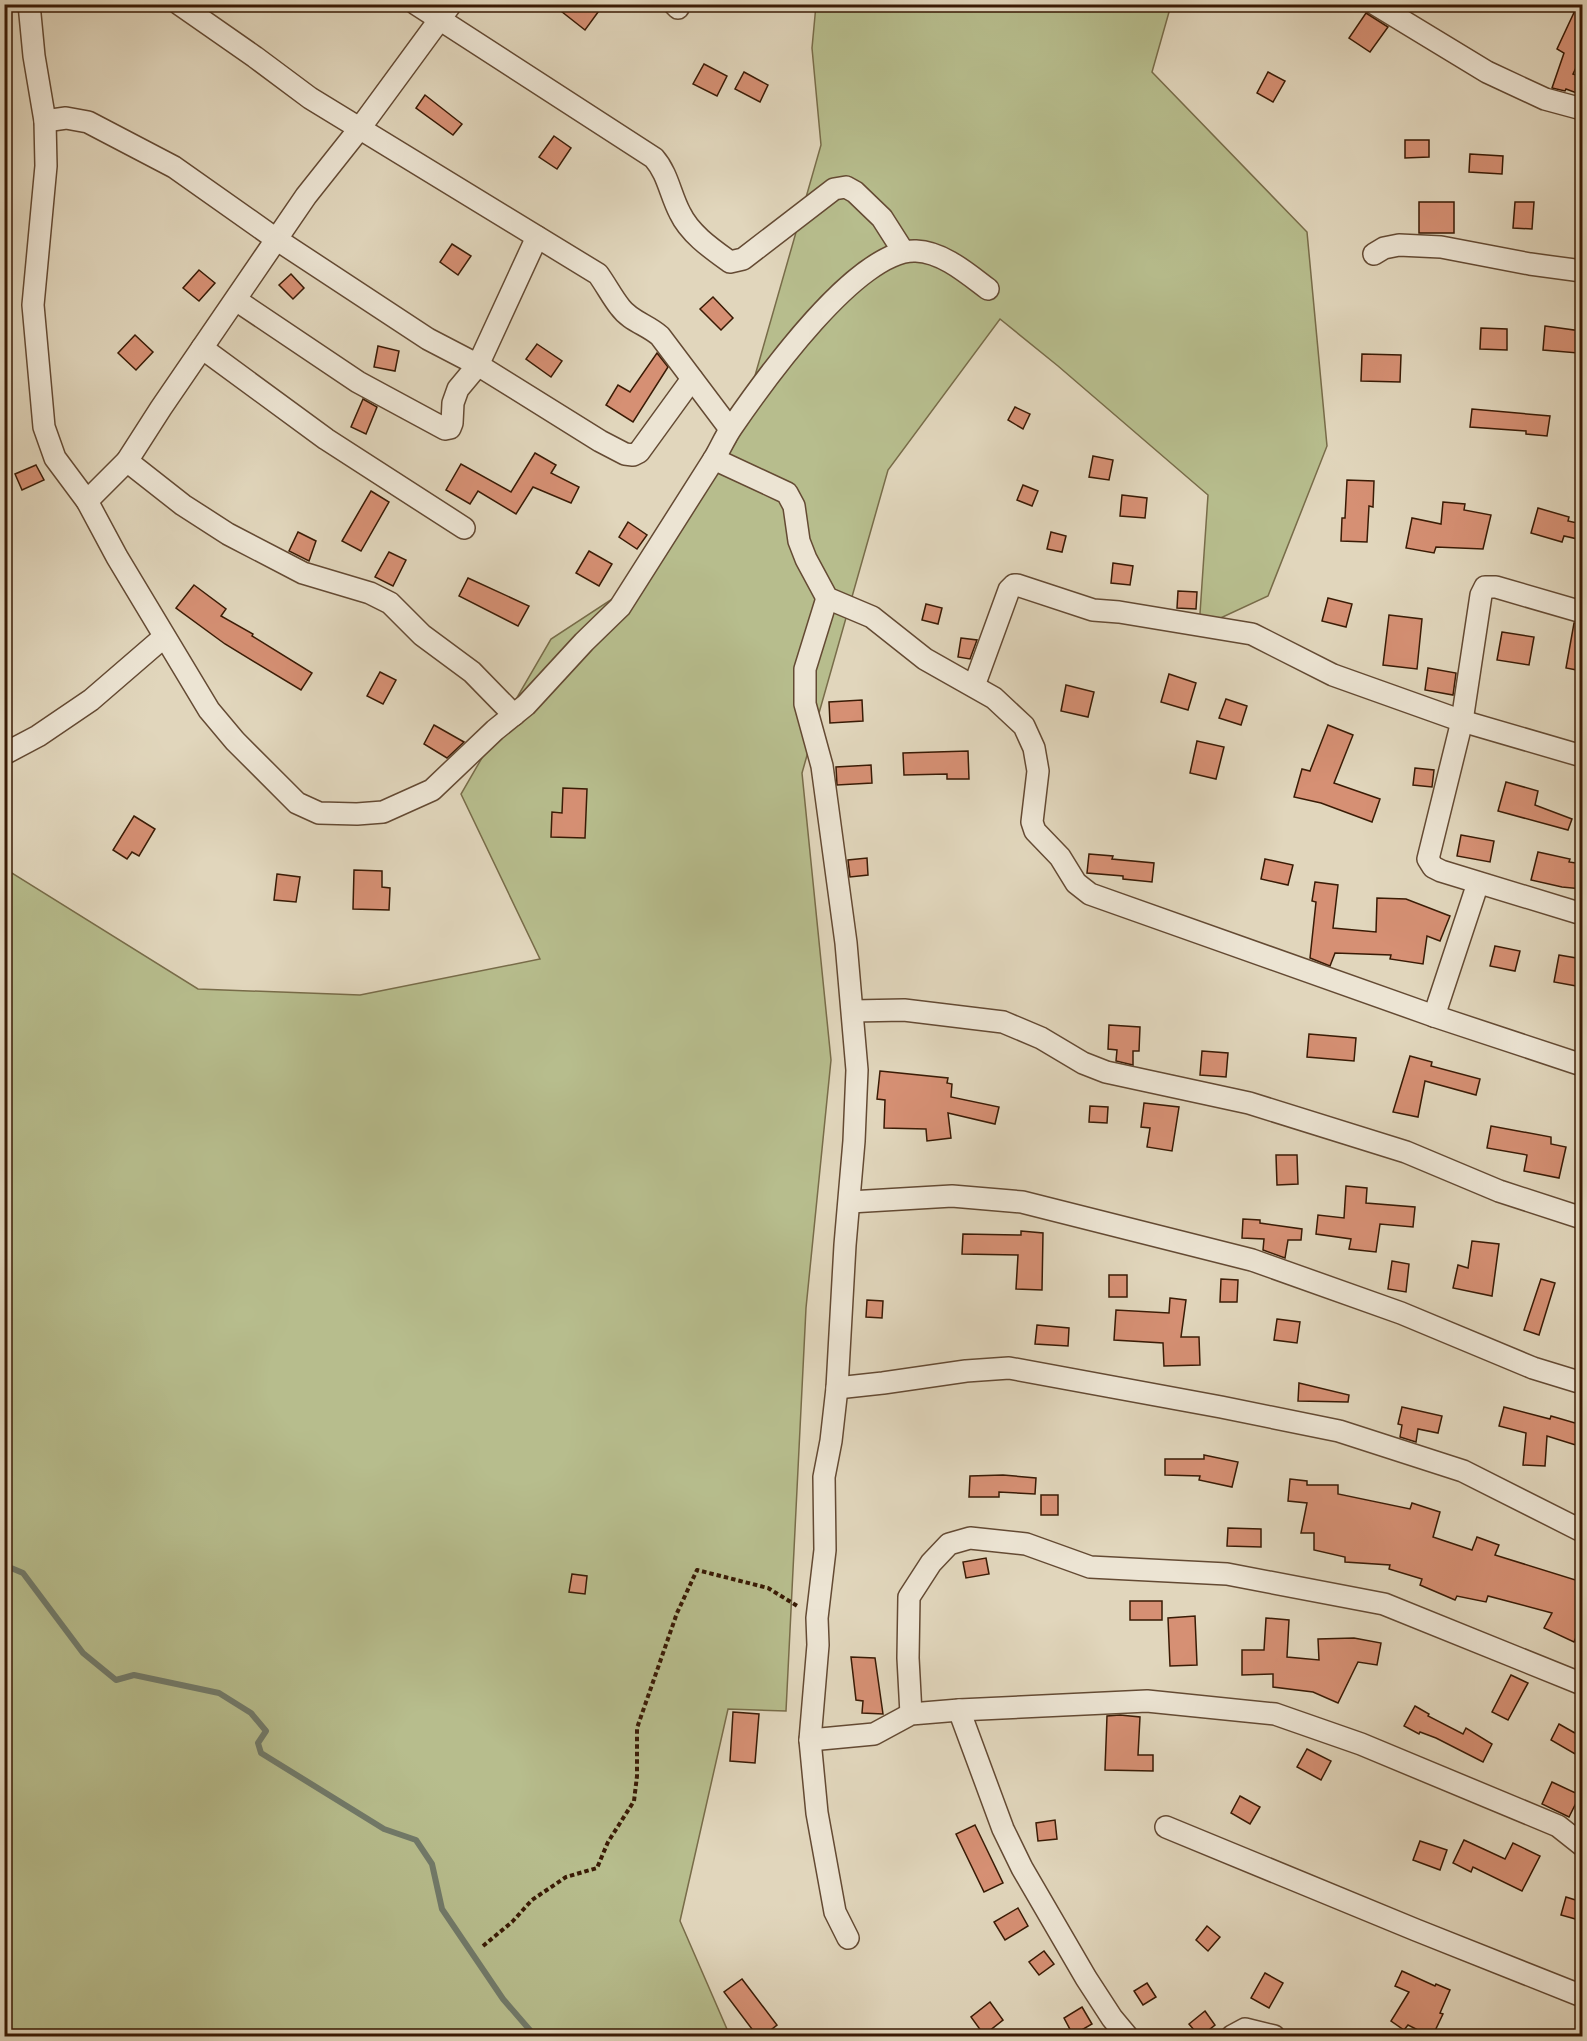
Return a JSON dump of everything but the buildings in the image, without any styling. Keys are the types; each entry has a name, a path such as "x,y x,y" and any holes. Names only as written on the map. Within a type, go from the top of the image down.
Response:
{"street":[{"path":"29,4 34,56 45,121 46,166 33,305 44,427 55,458 87,501 117,557 209,710 235,741 297,803 319,813 383,812 432,790 495,730 526,705 584,642 620,608 714,459 730,429 787,353 818,316 875,264 903,251 917,251 942,258 988,290"},
{"path":"179,4 310,98 598,274 609,287 620,308 651,327 660,336 730,429"},
{"path":"416,4 445,12 654,158 663,168 680,214 706,245 730,262 743,259 834,189 841,187 850,188 882,218 903,251"},
{"path":"1375,4 1487,72 1545,99 1582,109"},
{"path":"87,501 127,460 306,196 360,128 445,12"},
{"path":"45,121 66,118 88,122 174,167 276,239 428,339 478,365 600,441 625,454 633,455 639,452 692,378"},
{"path":"236,300 358,382 446,429 450,428 452,423 453,404 458,388 478,365 537,237"},
{"path":"1374,254 1384,248 1399,245 1441,247 1530,264 1582,271"},
{"path":"202,348 326,439 464,528"},
{"path":"714,459 787,493 794,506 799,541 827,598 872,617 925,658 994,698 1024,726 1034,748 1038,771 1032,822 1035,831 1060,857 1076,883 1090,894 1434,1016 1582,1065"},
{"path":"127,460 183,505 228,534 303,573 370,593 390,603 422,635 472,672 514,715"},
{"path":"974,686 1009,590 1017,585 1093,610 1119,612 1252,634 1319,669 1462,721 1582,756"},
{"path":"1582,612 1496,586 1485,587 1481,595 1462,721 1428,859 1433,867 1582,914"},
{"path":"827,598 804,669 805,704 822,766 846,943 857,1070 837,1388 824,1477 825,1550 817,1618 818,1645 810,1740 817,1813 835,1912 848,1938"},
{"path":"4,754 38,736 91,700 164,637"},
{"path":"1434,1016 1478,883"},
{"path":"853,1011 904,1011 1003,1022 1041,1038 1083,1063 1106,1072 1249,1103 1406,1152 1499,1191 1582,1218"},
{"path":"850,1202 952,1197 1022,1202 1252,1260 1401,1313 1533,1368 1582,1383"},
{"path":"837,1388 966,1371 1009,1368 1221,1407 1339,1431 1463,1472 1582,1531"},
{"path":"911,1714 908,1658 909,1597 931,1563 949,1544 970,1538 1026,1544 1090,1567 1227,1574 1384,1604 1582,1684"},
{"path":"810,1740 874,1734 911,1714 959,1710 1148,1701 1275,1714 1361,1744 1558,1826 1582,1845"},
{"path":"959,1710 1003,1829 1022,1868 1086,1977 1127,2037"},
{"path":"1166,1827 1582,1996"},
{"path":"1244,2034 1274,2037"}],"path":[{"path":"483,1946 512,1922 532,1900 566,1877 597,1868 608,1842 633,1801 637,1776 637,1728 677,1613 698,1570 768,1588 817,1618"}],"green space":[{"path":"816,5 1171,5 1152,72 1307,232 1327,446 1268,596 1199,628 1208,495 1000,319 888,470 802,773 831,1060 806,1308 786,1711 728,1709 680,1921 730,2036 5,2036 4,868 198,989 360,995 540,959 461,794 551,639 655,571 736,442 821,145 812,48"}],"waterway":[{"path":"4,1565 23,1573 83,1653 116,1680 134,1675 219,1693 251,1713 266,1731 258,1743 261,1753 384,1829 416,1840 432,1864 442,1909 503,1999 535,2036"}]}
